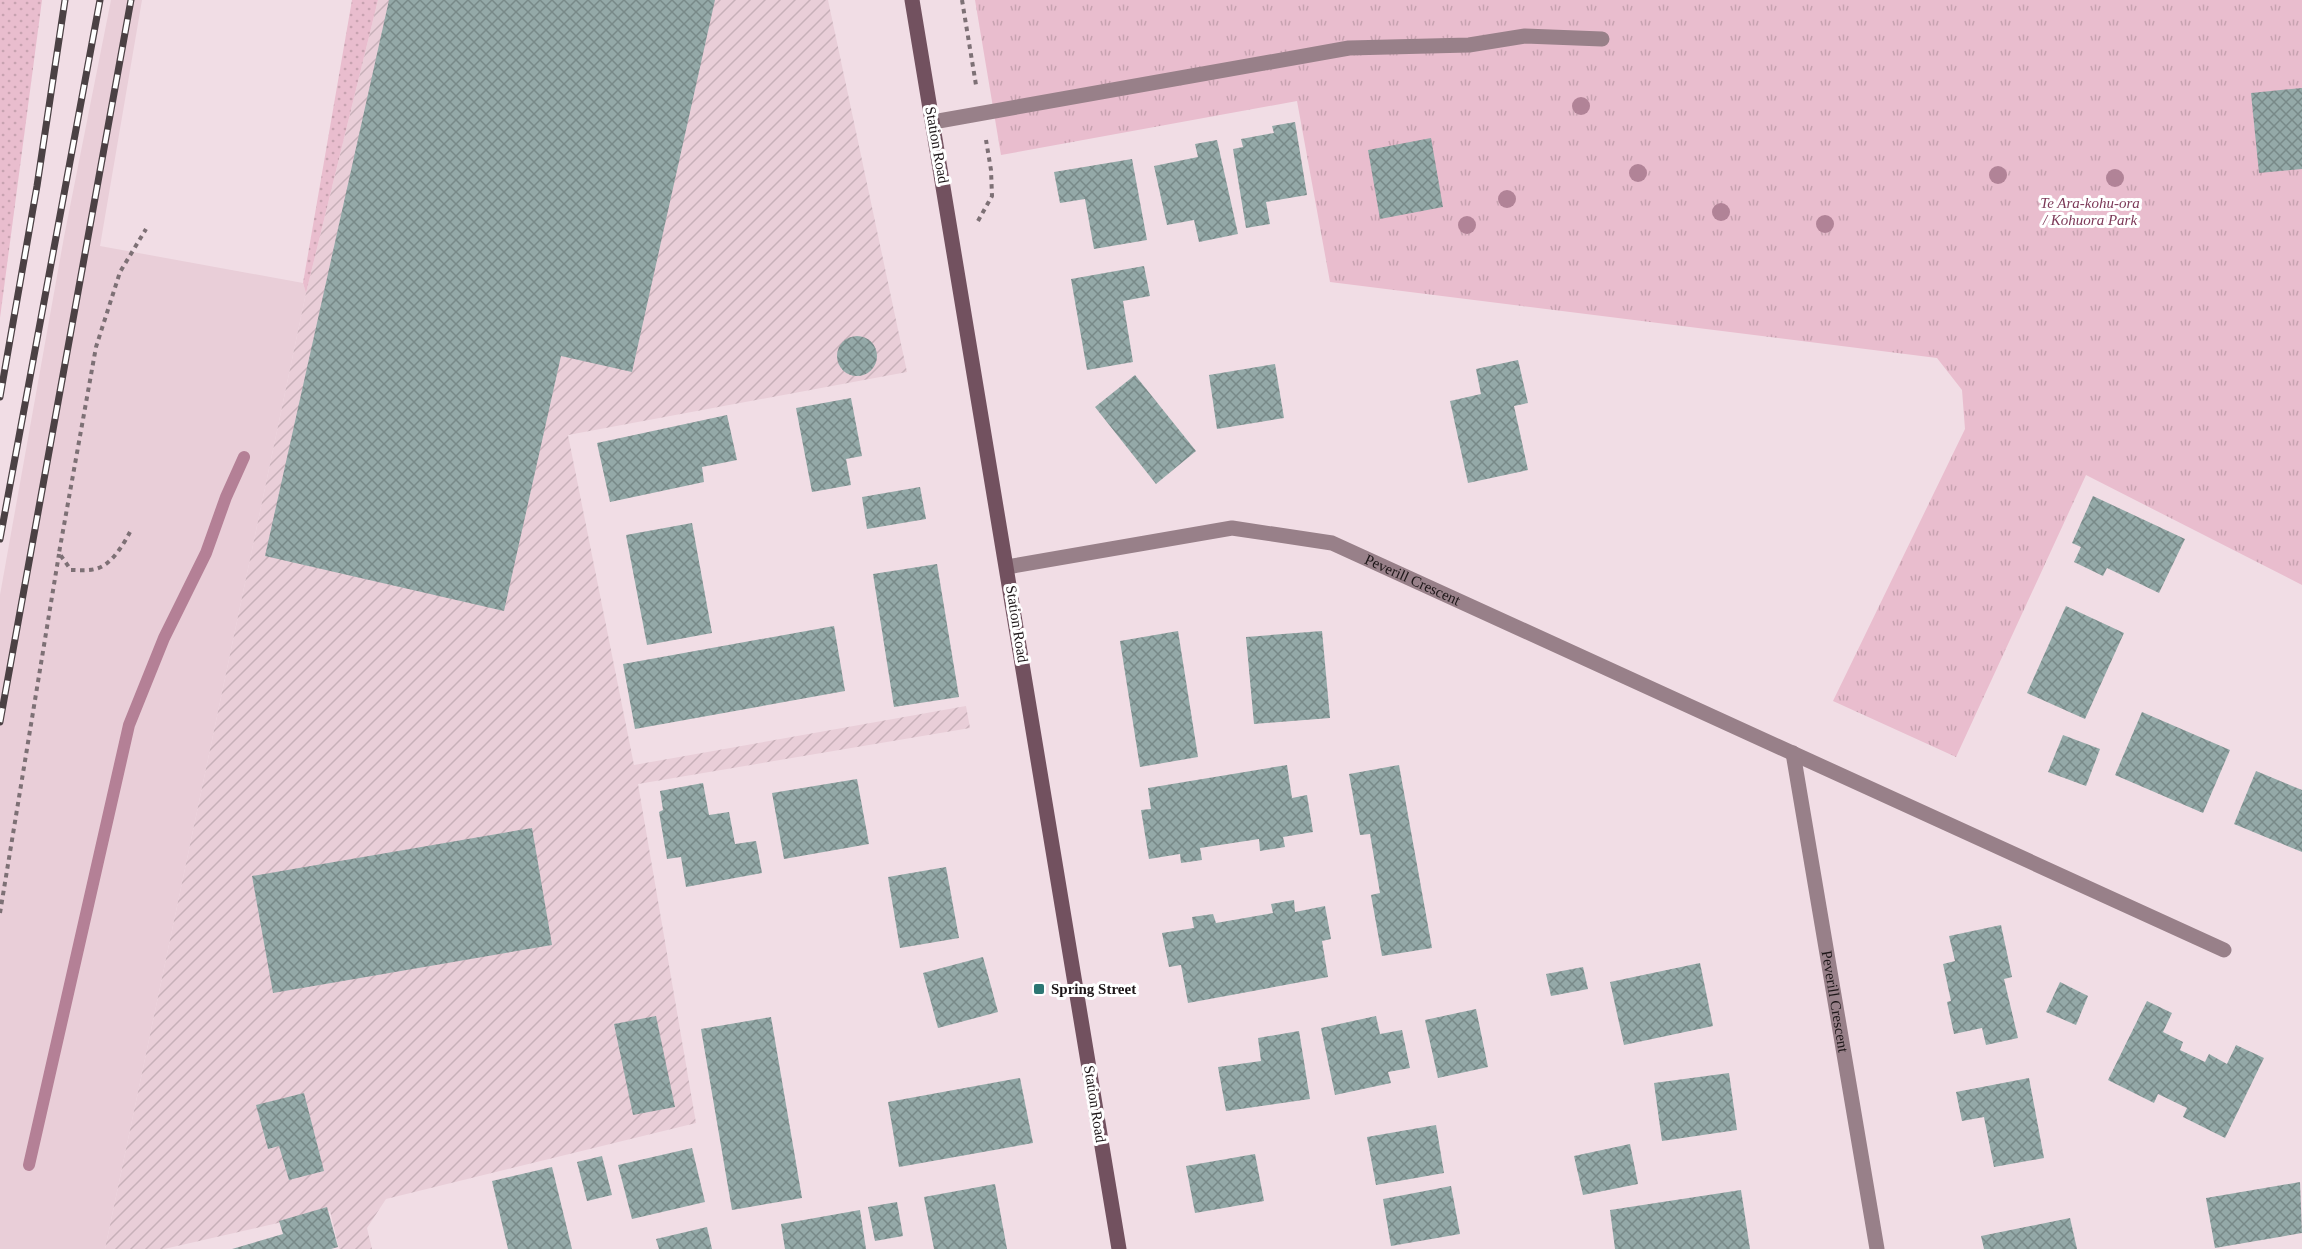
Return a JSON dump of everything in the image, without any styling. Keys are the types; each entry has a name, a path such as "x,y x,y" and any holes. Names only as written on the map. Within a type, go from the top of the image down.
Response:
{"main road":[{"name":"Station Road","path":"912,0 1119,1249"}],"street":[{"path":"933,122 1349,48 1469,45 1525,36 1602,39"},
{"name":"Peverill Crescent","path":"1007,567 1232,528 1332,543 2224,950"},
{"name":"Peverill Crescent","path":"1793,753 1877,1249"}],"path":[{"path":"985,208 992,196"},
{"path":"0,913 59,553 96,347 120,272 146,229"},
{"path":"59,553 71,570 97,569 118,551 130,532"}],"shaded area":[{"path":"111,0 142,0 100,246 303,283 306,293 105,1249 0,1249 0,595 64,237"},
{"path":"378,0 828,0 907,372 568,435 634,765 966,706 970,728 638,784 696,1123 386,1199 367,1228 372,1249 339,1249 330,1211 164,1249 105,1249 306,293"}],"green space":[{"path":"0,0 42,0 0,318"},
{"path":"352,0 378,0 306,293 303,283"},
{"name":"Te Ara-kohu-ora / Kohuora Park","path":"975,0 2302,0 2302,585 2086,475 1956,757 1833,701 1965,429 1962,390 1937,358 1330,282 1297,101 1001,155"}],"building":[{"path":"389,0 715,0 632,372 561,356 504,611 265,556"},
{"path":"2302,88 2302,169 2259,173 2251,93"},
{"path":"1295,122 1307,195 1266,202 1270,224 1246,228 1233,149 1243,147 1241,139 1274,133 1272,126"},
{"path":"1431,138 1443,207 1380,219 1368,150"},
{"path":"1217,140 1238,234 1199,242 1194,220 1167,225 1154,166 1198,157 1195,144"},
{"path":"1132,159 1147,240 1094,249 1085,199 1060,203 1054,172"},
{"path":"1144,266 1150,296 1123,301 1133,362 1087,370 1071,279"},
{"path":"857,336 865,337 871,342 876,348 876,364 871,370 865,375 857,376 849,375 843,370 838,364 837,356 838,348 843,342 849,337"},
{"path":"1518,360 1528,403 1514,406 1528,470 1468,483 1450,401 1481,394 1476,369"},
{"path":"1275,364 1284,418 1217,429 1209,375"},
{"path":"1135,375 1196,451 1156,484 1095,407"},
{"path":"851,398 862,456 846,459 851,485 812,492 796,408"},
{"path":"727,415 737,460 702,467 704,482 610,502 597,443"},
{"path":"920,487 926,519 867,529 862,497"},
{"path":"2093,496 2185,539 2159,593 2107,568 2103,576 2074,562 2081,547 2072,543"},
{"path":"692,523 712,633 647,645 626,535"},
{"path":"937,564 959,697 894,707 873,574"},
{"path":"2066,606 2124,633 2085,719 2027,693"},
{"path":"834,626 845,691 635,729 623,664"},
{"path":"1178,631 1198,757 1140,767 1120,641"},
{"path":"1322,631 1330,718 1254,724 1246,637"},
{"path":"2142,712 2230,750 2203,813 2115,775"},
{"path":"2063,735 2100,749 2086,786 2048,772"},
{"path":"1287,765 1292,798 1307,795 1313,832 1283,837 1285,847 1260,851 1259,839 1200,848 1202,860 1181,863 1180,854 1149,859 1141,810 1151,809 1148,788"},
{"path":"1399,765 1432,948 1382,956 1371,895 1380,893 1370,834 1360,835 1349,774"},
{"path":"2256,771 2302,790 2302,852 2234,824"},
{"path":"857,779 869,844 784,859 772,793"},
{"path":"703,783 709,815 729,812 735,844 756,841 762,873 686,887 681,857 667,859 659,812 663,810 660,791"},
{"path":"532,828 552,945 273,993 252,876"},
{"path":"946,867 959,938 900,948 888,877"},
{"path":"1294,900 1295,912 1325,906 1331,939 1322,941 1328,977 1188,1003 1181,965 1169,967 1162,933 1194,928 1192,917 1213,914 1216,923 1273,913 1271,904"},
{"path":"2001,925 2012,977 2004,979 2018,1038 1986,1045 1982,1028 1954,1034 1947,1002 1951,1001 1943,964 1955,961 1949,936"},
{"path":"983,957 998,1012 938,1028 923,973"},
{"path":"1700,963 1713,1026 1624,1045 1610,982"},
{"path":"1583,967 1588,989 1551,996 1546,974"},
{"path":"2060,982 2088,996 2076,1025 2046,1012"},
{"path":"2147,1001 2172,1013 2163,1032 2183,1042 2180,1050 2205,1062 2209,1054 2227,1064 2236,1045 2264,1058 2225,1138 2183,1117 2187,1108 2158,1094 2154,1103 2108,1080"},
{"path":"1476,1009 1488,1067 1438,1078 1425,1020"},
{"path":"656,1016 675,1107 633,1115 614,1024"},
{"path":"1376,1016 1380,1034 1402,1030 1410,1068 1388,1072 1391,1083 1335,1095 1321,1028"},
{"path":"771,1017 802,1198 732,1210 701,1029"},
{"path":"1299,1031 1310,1099 1226,1111 1218,1067 1261,1061 1258,1038"},
{"path":"1729,1073 1737,1130 1662,1141 1654,1083"},
{"path":"1020,1078 1033,1143 899,1167 888,1102"},
{"path":"2029,1078 2044,1158 1994,1167 1984,1117 1962,1121 1956,1092"},
{"path":"304,1093 324,1171 289,1180 279,1146 268,1149 256,1105"},
{"path":"1436,1125 1444,1173 1376,1185 1367,1137"},
{"path":"1630,1144 1638,1184 1583,1195 1574,1156"},
{"path":"692,1148 705,1202 632,1219 618,1165"},
{"path":"1255,1154 1264,1201 1195,1213 1186,1166"},
{"path":"602,1156 612,1195 587,1201 577,1162"},
{"path":"552,1167 572,1249 508,1249 492,1181"},
{"path":"2300,1182 2302,1233 2215,1248 2206,1198"},
{"path":"995,1184 1007,1249 934,1249 924,1197"},
{"path":"1451,1186 1460,1234 1391,1246 1383,1199"},
{"path":"1741,1190 1750,1249 1615,1249 1610,1210"},
{"path":"897,1202 903,1236 875,1241 868,1207"},
{"path":"327,1207 338,1247 331,1249 232,1249 283,1234 279,1221"},
{"path":"860,1210 866,1249 785,1249 781,1224"},
{"path":"2070,1218 2077,1249 1984,1249 1981,1236"},
{"path":"707,1227 712,1249 659,1249 656,1239"}],"waterway":[{"path":"29,1165 129,725 164,638 206,553 226,497 244,457"}],"railway":[{"path":"0,397 37,186 65,0"},
{"path":"0,539 100,0"},
{"path":"0,722 131,0"}],"place":[{"name":"Spring Street","path":"1039,989"}]}
